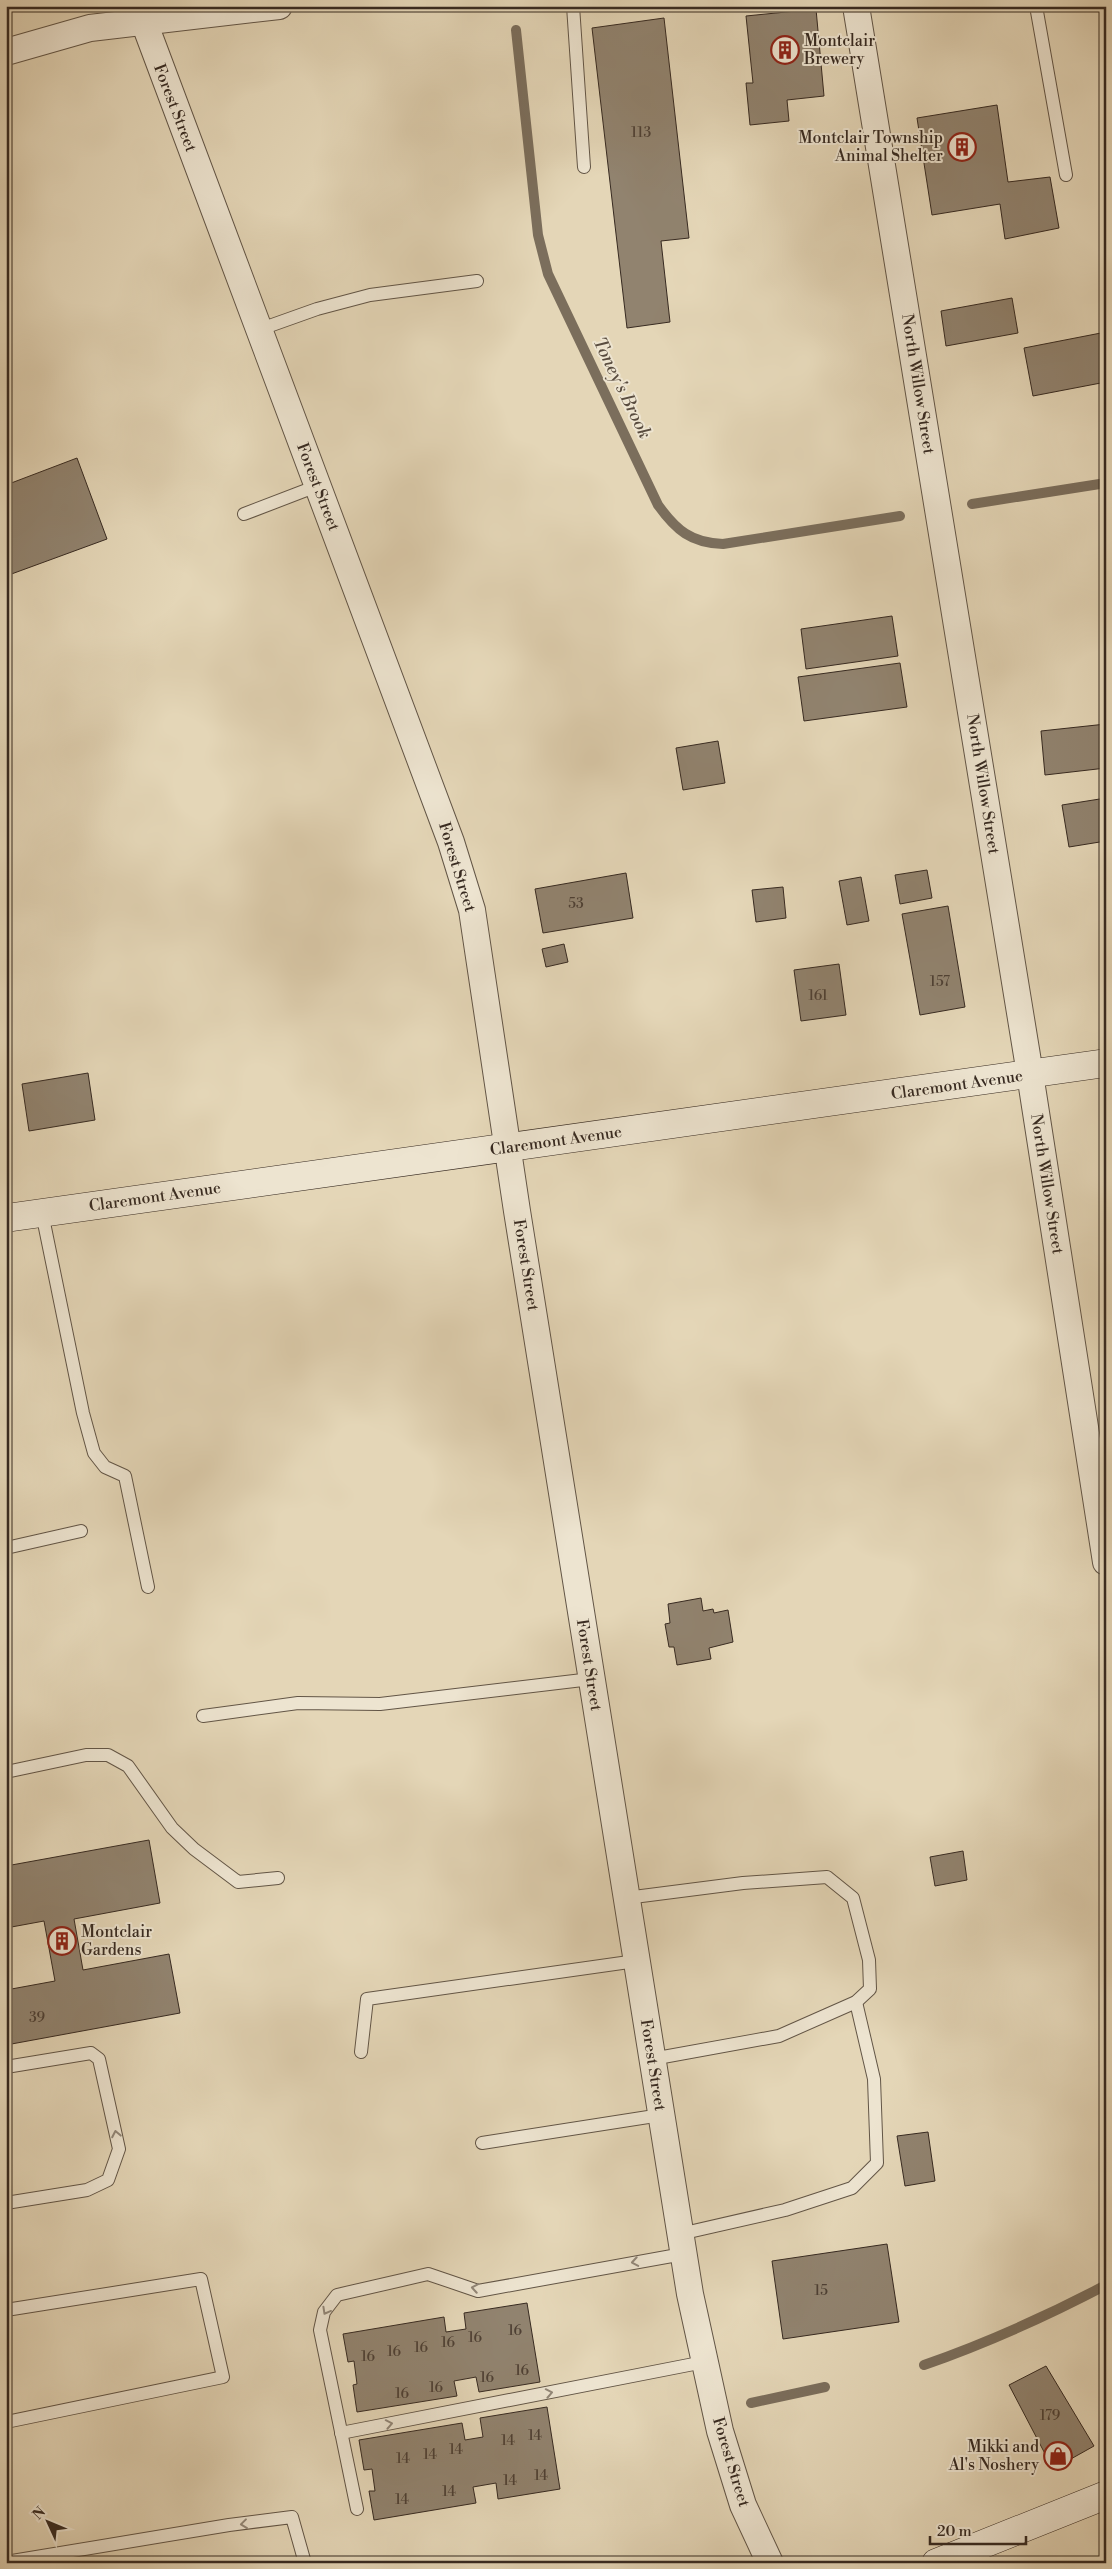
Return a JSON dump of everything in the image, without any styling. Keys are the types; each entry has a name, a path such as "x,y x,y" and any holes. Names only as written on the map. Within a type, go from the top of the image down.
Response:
{"street":[{"path":"6,52 140,14 279,6"},
{"name":"North Willow Street","path":"856,6 1030,1074 1106,1562"},
{"name":"Forest Street","path":"140,14 451,842 472,910 681,2244 704,2362 720,2431 741,2496 770,2563"},
{"name":"Claremont Avenue","path":"6,1218 1106,1063"},
{"path":"936,2563 977,2556 1106,2494"}],"lane":[{"path":"573,6 584,167"},
{"path":"1036,6 1066,175"},
{"path":"258,330 316,309 370,295 477,281"},
{"path":"244,514 317,486"},
{"path":"42,1213 83,1413 94,1452 106,1467 125,1476 148,1587"},
{"path":"6,1548 81,1531"},
{"path":"204,1716 298,1702 380,1704 591,1679"},
{"path":"6,1772 86,1755 108,1756 128,1766 172,1828 194,1849 238,1882 278,1878"},
{"path":"626,1898 743,1883 827,1878 853,1898 868,1960 870,1989 856,2002 779,2036 652,2059"},
{"path":"361,2052 367,1999 636,1961"},
{"path":"357,2509 320,2330 324,2312 337,2295 428,2274 478,2291 681,2244 852,2188 877,2164 874,2079 856,2002"},
{"path":"6,2067 91,2054 99,2059 119,2148 108,2180 88,2190 6,2204"},
{"path":"482,2143 661,2115"},
{"path":"6,2310 201,2279 223,2377 6,2422"},
{"path":"341,2433 704,2362"},
{"path":"6,2562 229,2525 292,2518 305,2563"}],"building":[{"name":"Montclair Brewery","path":"816,9 824,96 787,100 789,121 750,125 746,83 753,83 746,16"},
{"path":"664,18 689,238 661,241 670,322 627,328 592,28"},
{"name":"Montclair Township Animal Shelter","path":"997,105 1008,182 1050,177 1059,228 1005,239 1000,204 932,215 917,118"},
{"path":"1012,298 1018,333 946,346 941,311"},
{"path":"1106,332 1106,382 1033,396 1024,348"},
{"path":"77,458 107,539 6,576 6,485"},
{"path":"892,616 898,656 806,669 801,629"},
{"path":"900,663 907,707 804,721 798,677"},
{"path":"1106,724 1106,768 1045,775 1041,731"},
{"path":"718,741 725,783 683,790 676,748"},
{"path":"1106,798 1106,841 1069,847 1062,805"},
{"path":"927,870 932,898 900,904 895,875"},
{"path":"626,873 633,918 543,933 535,889"},
{"path":"861,877 869,921 847,925 839,881"},
{"path":"783,887 786,918 756,922 752,890"},
{"path":"948,906 965,1007 920,1015 902,914"},
{"path":"564,944 568,962 546,967 542,949"},
{"path":"839,964 846,1015 801,1021 794,970"},
{"path":"88,1073 95,1120 29,1131 22,1084"},
{"path":"701,1598 703,1611 713,1609 714,1613 728,1610 733,1642 709,1648 711,1659 677,1665 674,1647 669,1647 665,1624 670,1623 668,1604"},
{"name":"Montclair Gardens","path":"149,1840 160,1903 74,1919 83,1970 169,1954 180,2013 6,2045 6,1990 55,1981 44,1921 6,1928 6,1866"},
{"path":"963,1851 967,1880 935,1886 930,1857"},
{"path":"928,2132 935,2181 905,2186 897,2136"},
{"path":"887,2244 899,2322 783,2339 772,2261"},
{"path":"527,2303 540,2382 479,2392 476,2377 454,2381 457,2396 357,2412 353,2385 357,2384 354,2361 348,2362 343,2334 444,2317 446,2332 466,2329 464,2313"},
{"path":"1046,2366 1094,2446 1053,2469 1009,2385"},
{"path":"547,2407 560,2489 498,2499 496,2483 473,2487 476,2503 374,2520 369,2491 375,2491 372,2469 364,2470 359,2440 462,2423 465,2440 483,2437 480,2418"}],"waterway":[{"name":"Toney's Brook","path":"516,30 538,235 548,274 658,505 671,522 693,538 723,544 900,516"},
{"name":"Toney's Brook","path":"972,504 1106,483"},
{"path":"924,2365 971,2348 1106,2285"},
{"path":"751,2403 825,2387"}],"place":[{"name":"Montclair Brewery","path":"785,50"},
{"name":"Montclair Township Animal Shelter","path":"962,147"},
{"name":"Montclair Gardens","path":"62,1941"},
{"name":"Mikki and Al's Noshery","path":"1058,2456"}]}
